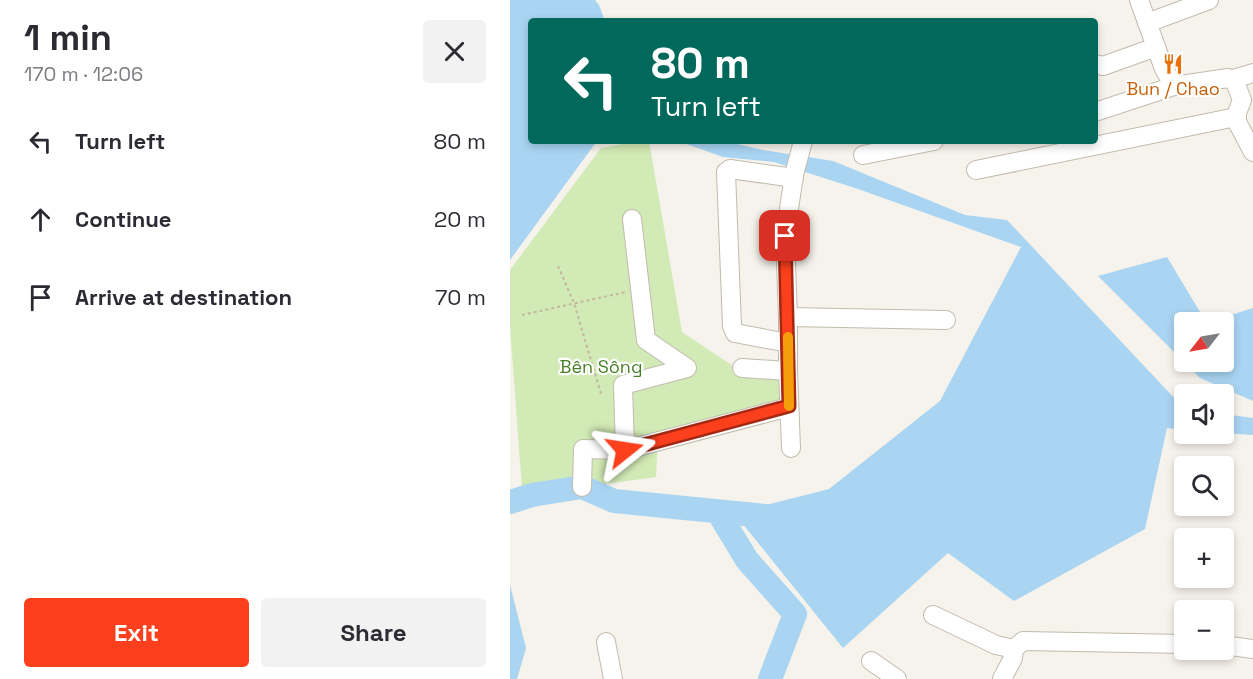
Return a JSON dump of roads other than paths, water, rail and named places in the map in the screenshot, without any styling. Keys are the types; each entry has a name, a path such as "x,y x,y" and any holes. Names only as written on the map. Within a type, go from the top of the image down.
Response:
{"street":[{"path":"1139,0 1164,69 1174,86"},
{"path":"1148,23 1209,0"},
{"path":"1098,65 1103,66 1156,47"},
{"path":"1098,111 1174,86 1233,79 1253,73"},
{"path":"1233,79 1242,100 1236,117 1253,152"},
{"path":"976,170 1236,117"},
{"path":"791,448 785,236 802,144"},
{"path":"863,155 918,144"},
{"path":"788,343 735,333 732,326 726,172 730,169 794,176"},
{"path":"625,450 623,385 687,368 646,340 632,219"},
{"path":"788,316 946,320"},
{"path":"742,368 788,371"},
{"path":"582,487 583,449 625,450 789,406"},
{"path":"933,615 996,645 1014,649"},
{"path":"1002,679 1013,658 1014,649 1023,641 1174,644"},
{"path":"606,642 613,679"},
{"path":"1234,646 1253,649"},
{"path":"871,661 897,679"}],"water":[{"path":"510,0 595,0 604,18 528,18 528,144 595,144 510,260"},
{"path":"686,144 737,144 833,161 965,215 1007,220 1174,398 1174,429 1167,428 1145,529 1014,601 948,553 843,648 734,513 829,489 940,401 1021,247 858,189 774,162 723,157"},
{"path":"1167,257 1200,312 1174,312 1174,352 1098,276"},
{"path":"1253,308 1253,401 1234,393 1234,384 1214,384 1200,378 1194,372 1234,372 1234,314"},
{"path":"1234,415 1253,418 1253,435 1234,434"},
{"path":"510,585 526,648 517,679 510,679"}],"waterway":[{"path":"510,502 532,495 582,487 614,501 765,516"},
{"path":"718,512 747,560 795,614 770,679"}],"place":[{"name":"Bun / Chao","path":"1173,64"}],"park label":[{"name":"Bên Sông","path":"601,367"}]}
